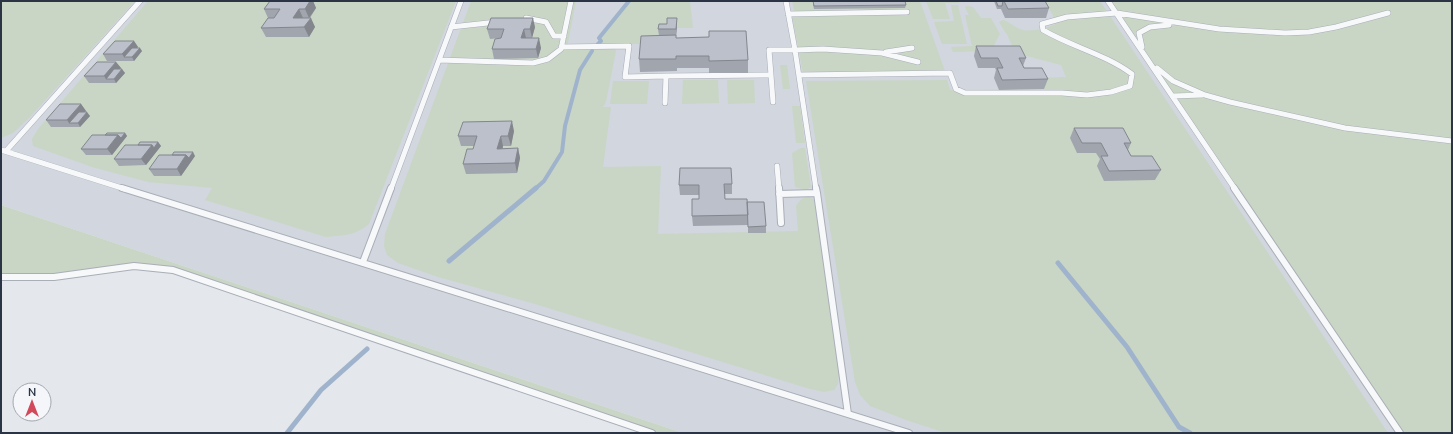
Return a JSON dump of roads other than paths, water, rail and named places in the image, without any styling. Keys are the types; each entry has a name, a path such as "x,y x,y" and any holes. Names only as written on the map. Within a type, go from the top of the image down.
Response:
{"lane":[{"path":"140,1 3,150 909,433"},
{"path":"363,262 461,1"},
{"path":"439,60 533,63 548,59 562,47 571,1"},
{"path":"786,1 817,193 848,414"},
{"path":"1108,1 1400,433"},
{"path":"788,14 907,12"},
{"path":"799,75 950,73 956,89 965,93 1062,93 1087,95 1111,92 1130,86 1132,74 1124,67 1107,58 1054,37 1043,30 1042,24 1067,17 1117,13 1191,26"},
{"path":"1388,14 1309,32 1250,32 1166,24 1150,27 1139,33 1146,57 1158,70 1173,81 1205,95 1345,128 1452,141"},
{"path":"518,19 537,19 546,22 554,36 564,36"},
{"path":"451,27 504,21"},
{"path":"562,47 629,46 625,77 771,75"},
{"path":"773,102 769,50 823,49 882,52 912,48"},
{"path":"882,52 918,62"},
{"path":"665,103 666,76"},
{"path":"1173,96 1205,95"},
{"path":"777,166 781,224"},
{"path":"779,194 817,193"},
{"path":"1,277 54,277 134,266 173,270 652,433"}],"waterway":[{"path":"598,44 601,41 599,38 629,1"},
{"path":"535,189 544,181 562,152 565,126 580,70 592,51"},
{"path":"449,261 536,188"},
{"path":"1058,263 1127,347 1179,427 1190,433"},
{"path":"287,433 321,390 367,349"}]}
